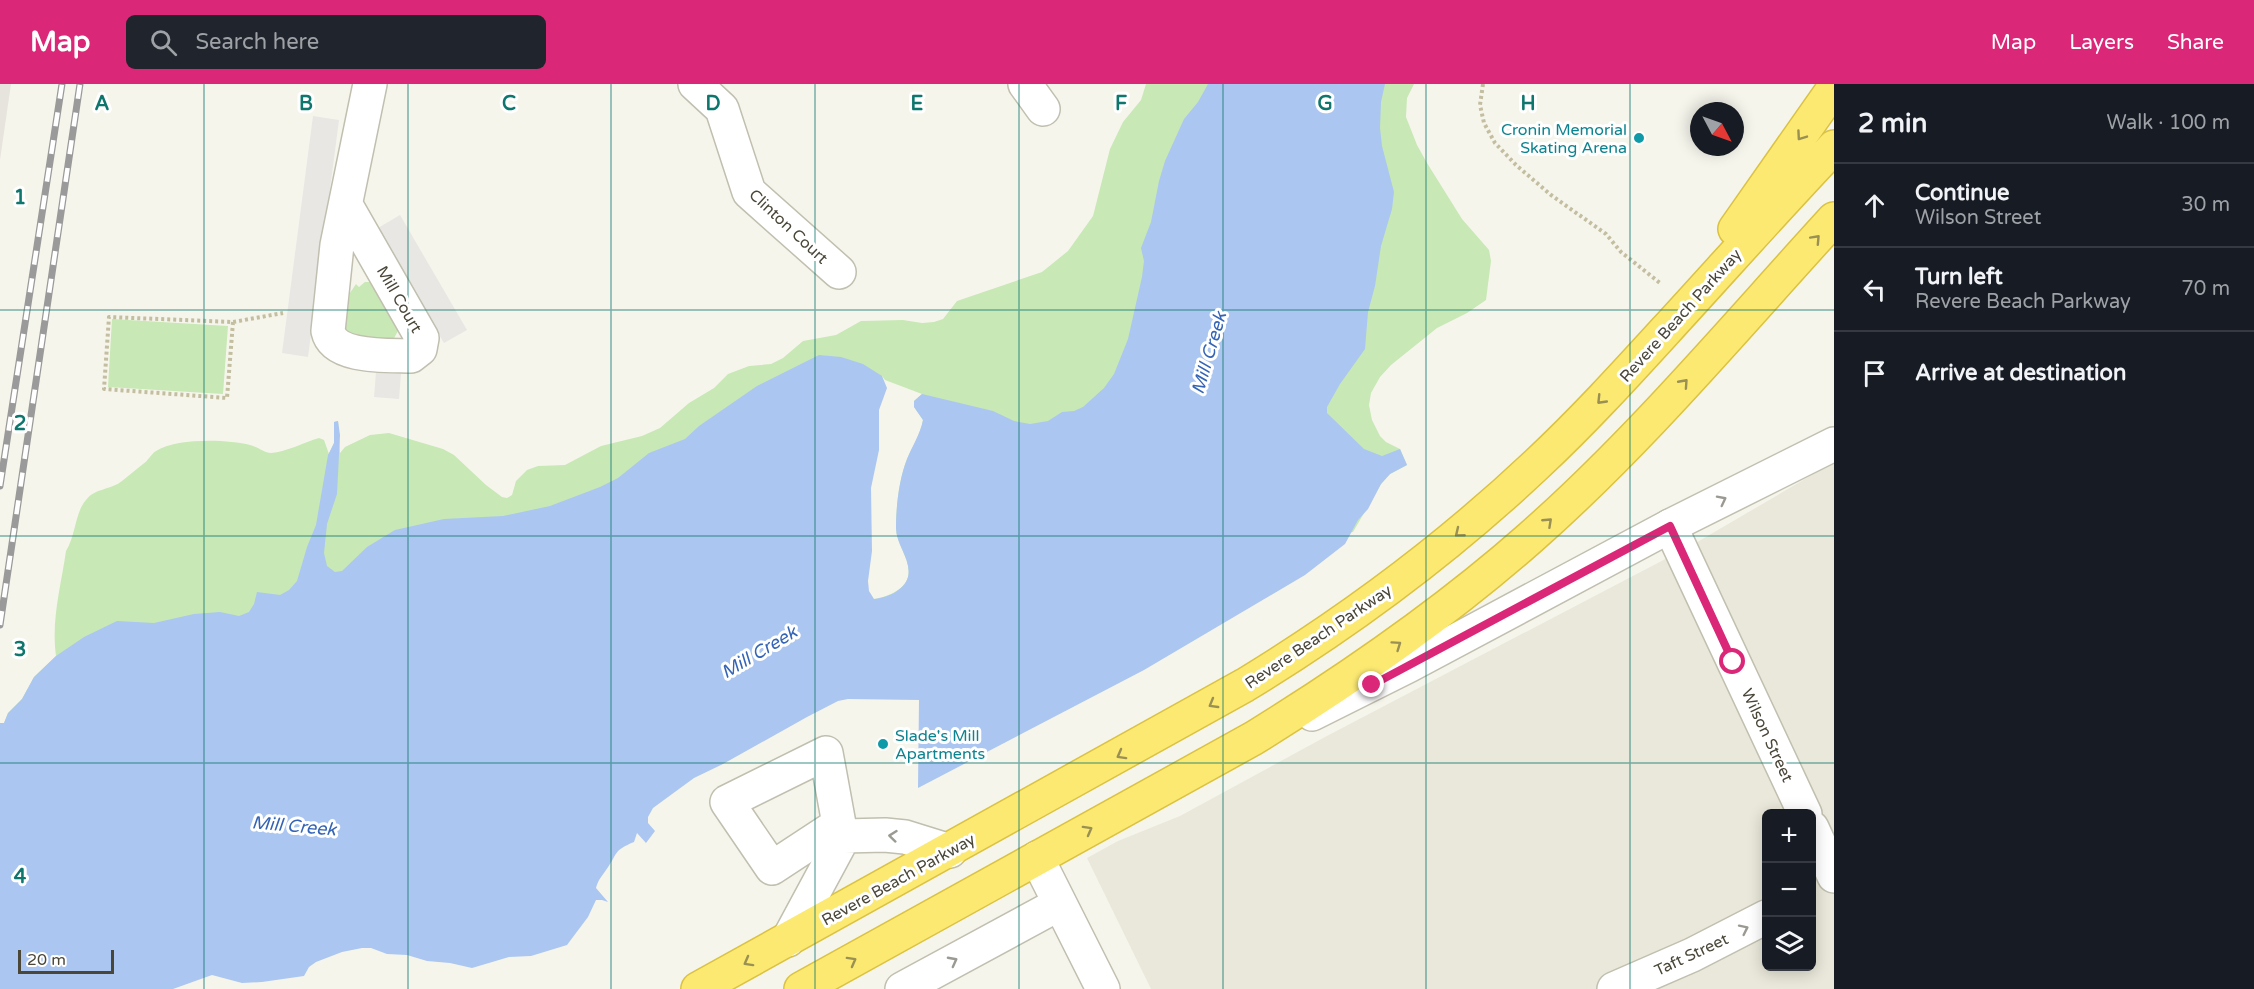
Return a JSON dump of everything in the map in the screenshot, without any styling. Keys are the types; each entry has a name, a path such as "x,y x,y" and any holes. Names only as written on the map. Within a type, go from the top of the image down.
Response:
{"highway":[{"path":"1655,342 1834,88"},
{"name":"Revere Beach Parkway","path":"698,989 1245,685 1365,606 1431,556 1518,482 1578,424 1834,147"},
{"path":"801,989 1205,765 1327,693 1400,643 1530,539 1629,443 1834,219"}],"street":[{"path":"347,207 370,84"},
{"name":"Clinton Court","path":"695,84 722,109 749,192 839,272"},
{"path":"1205,765 1372,685 1670,526 1834,444"},
{"name":"Wilson Street","path":"1670,526 1802,809"},
{"path":"788,940 841,830 905,837 950,851"},
{"path":"1816,837 1834,877 1816,889"},
{"path":"1036,858 1103,989"},
{"path":"902,989 1059,904"},
{"name":"Taft Street","path":"1614,989 1692,955 1762,920"}],"path":[{"path":"1483,84 1480,105 1484,123 1495,143 1525,173 1606,234 1621,252 1660,283"},
{"path":"233,322 227,398 104,390 109,317 233,322 283,313"}],"shaded area":[{"path":"0,84 11,84 0,160"},
{"path":"313,116 339,120 308,357 282,353"},
{"path":"400,215 467,330 444,343 378,228"},
{"path":"376,372 401,374 399,399 374,397"},
{"path":"1834,462 1834,989 1151,989 1087,858 1118,841 1180,816 1325,737 1694,544"}],"green space":[{"path":"1146,84 1244,84 1178,334 927,595 874,599 899,590 908,577 908,565 897,534 897,502 904,467 923,420 914,407 914,401 922,394 885,380 882,376 549,775 0,723 4,723 8,713 22,699 34,677 56,656 57,603 66,551 82,505 94,493 122,481 156,451 176,444 215,441 250,445 271,453 319,438 324,440 329,454 334,443 334,422 338,421 340,453 345,447 370,435 389,433 443,449 454,455 486,485 507,498 512,495 516,481 527,470 538,466 565,465 601,446 642,436 660,428 689,403 714,388 728,374 749,366 771,364 783,358 803,341 836,335 861,321 934,322 943,319 957,301 1042,272 1068,251 1093,216 1110,149 1123,122 1141,100"},
{"path":"1310,84 1414,84 1407,98 1406,117 1417,145 1462,219 1489,250 1491,261 1486,300 1467,313 1437,328 1391,365 1380,377 1371,393 1369,405 1372,420 1380,436 1400,449 1407,465 1390,474 1381,484 1353,532 1342,535 1326,556 1311,569 1271,590"},
{"path":"365,282 372,282 399,329 393,340 356,342 345,332 350,293 356,284 359,287"},
{"path":"112,319 228,326 223,394 108,387"}],"water":[{"name":"Mill Creek","path":"1208,84 1385,84 1381,102 1380,128 1382,146 1394,192 1392,209 1381,246 1375,286 1368,312 1365,349 1340,384 1327,407 1327,413 1364,449 1382,456 1400,449 1407,465 1390,474 1381,484 1345,544 1305,575 1144,670 918,788 919,700 848,699 838,701 694,778 653,808 648,817 648,823 655,831 646,843 637,833 634,842 616,853 596,888 608,902 596,900 588,917 567,945 531,956 509,957 472,968 362,948 342,952 316,962 309,967 304,976 262,982 242,983 212,975 173,989 0,989 0,723 4,723 8,713 22,699 34,677 56,656 84,637 117,621 154,623 194,614 220,612 239,616 249,612 257,592 280,595 289,590 297,581 316,525 328,455 334,443 334,422 338,421 340,435 337,494 327,524 324,553 327,566 335,572 342,571 367,547 395,530 444,519 503,516 550,506 600,487 618,478 649,453 685,439 699,426 757,386 819,355 841,357 863,364 882,376 887,388 879,410 879,450 871,488 872,551 868,581 869,591 874,599 884,597 903,586 909,571 898,540 896,520 902,475 923,420 914,407 914,401 922,394 993,411 1014,421 1030,424 1048,421 1062,412 1074,411 1083,407 1104,388 1114,374 1128,339 1142,277 1144,261 1141,248 1151,222 1165,161 1184,119 1198,102"}],"railway":[{"path":"0,486 62,84"},
{"path":"0,625 80,84"}],"place":[{"name":"Cronin Memorial Skating Arena","path":"1639,138"},
{"name":"Slade's Mill Apartments","path":"883,744"}],"route":[{"path":"1372,685 1670,526 1733,662"}]}
